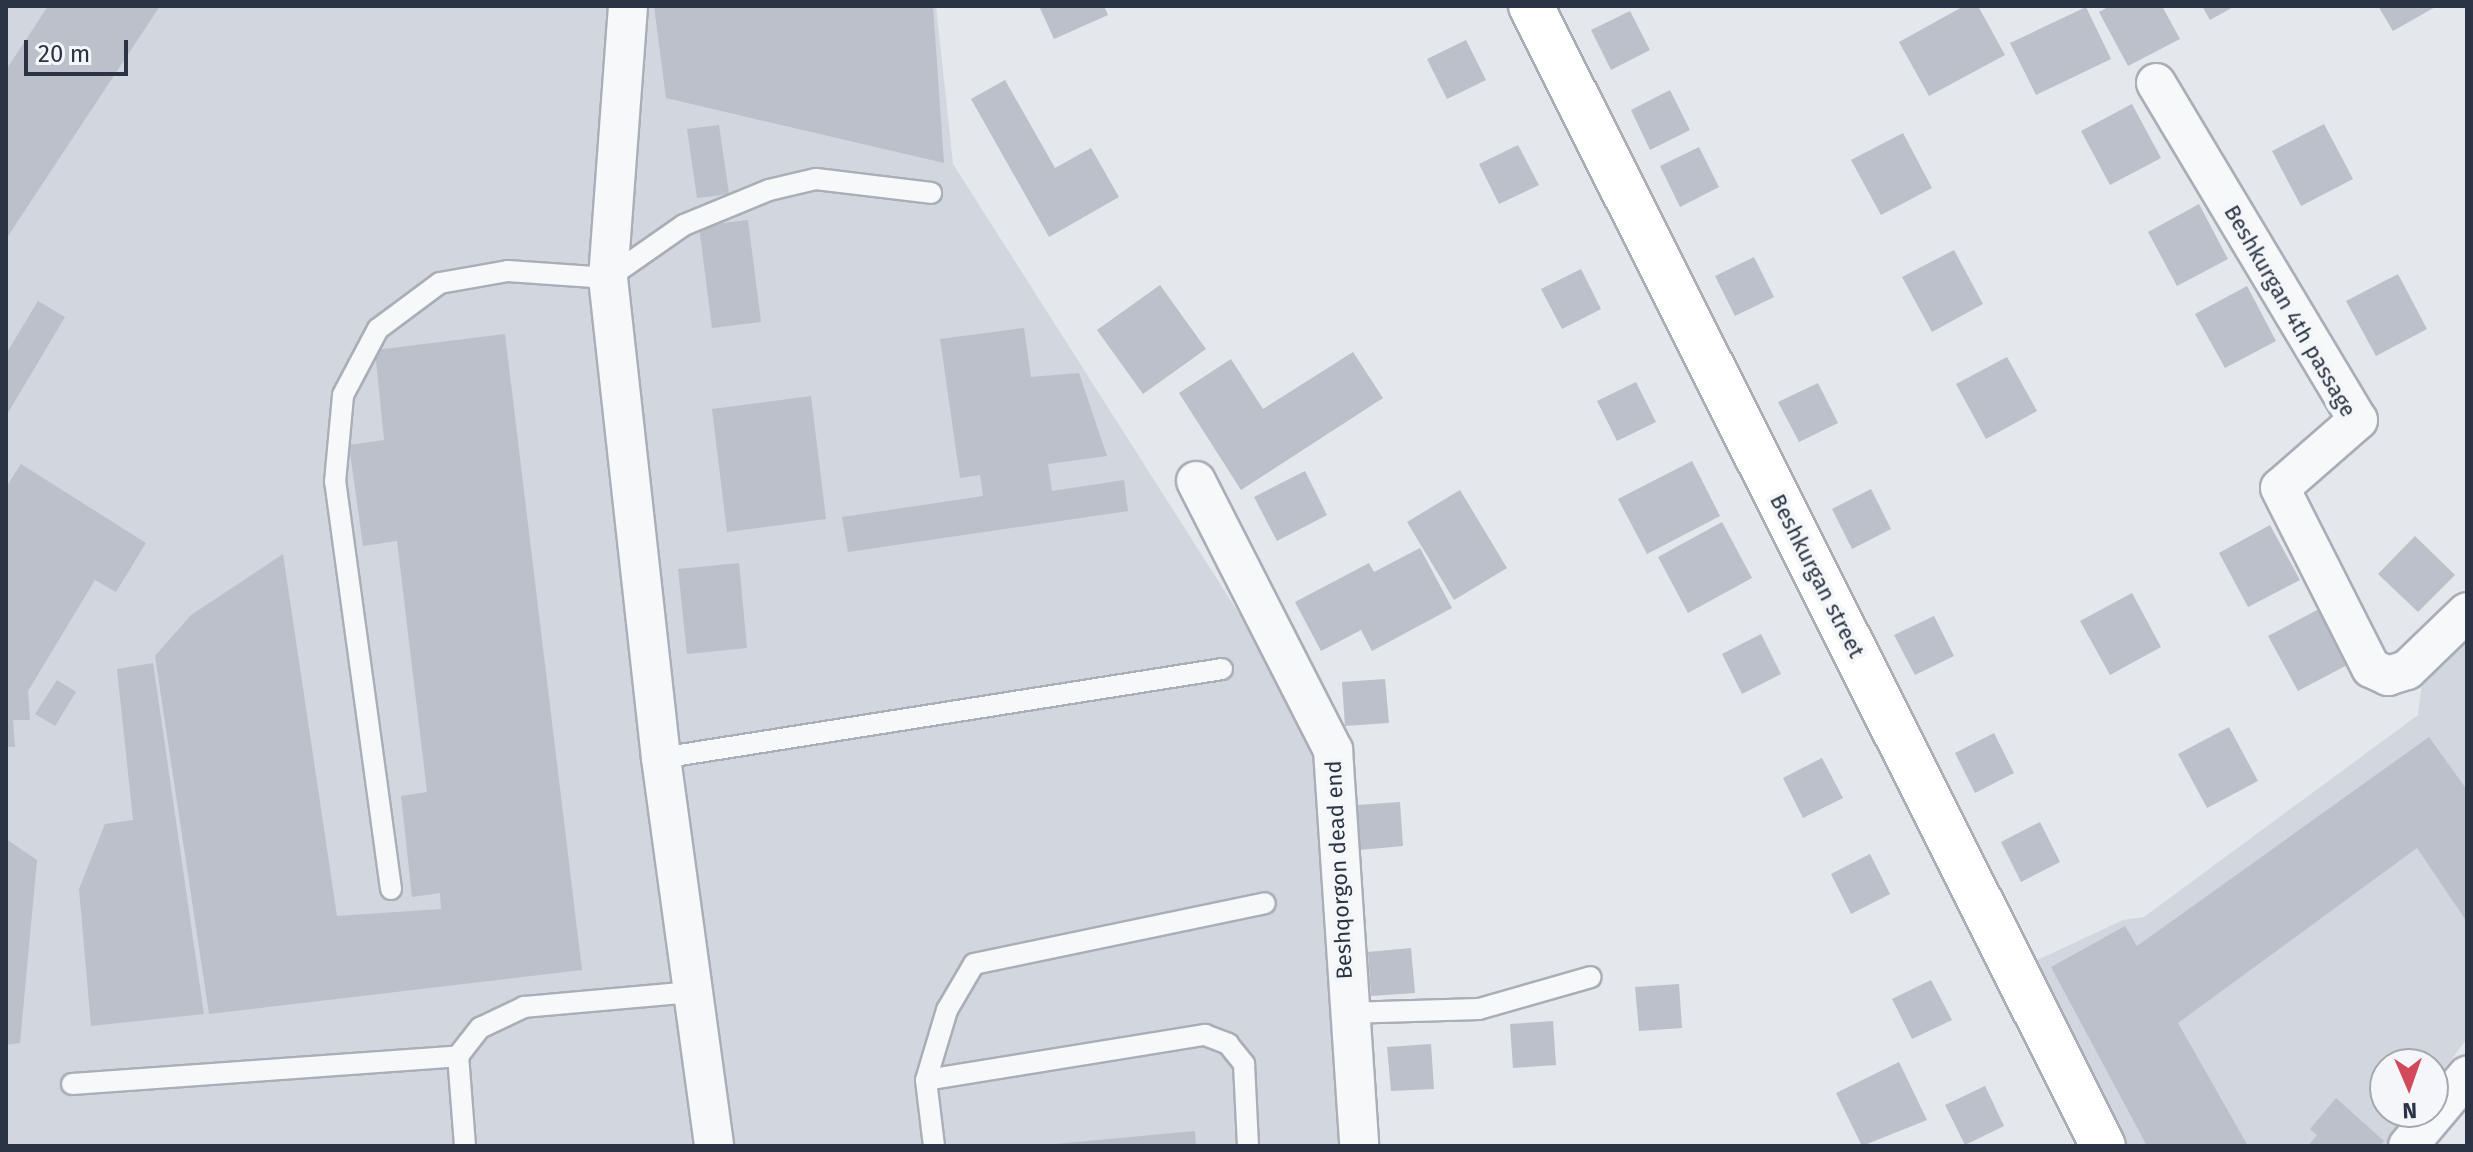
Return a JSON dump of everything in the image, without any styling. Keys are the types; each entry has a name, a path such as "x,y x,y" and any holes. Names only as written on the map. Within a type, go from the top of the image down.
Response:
{"street":[{"path":"628,6 608,278 661,758 714,1146"},
{"name":"Beshkurgan street","path":"1531,6 2103,1146"},
{"name":"Beshkurgan 4th passage","path":"2156,83 2358,420 2280,488 2371,668 2388,676 2407,670 2467,612"},
{"name":"Beshqorgon dead end","path":"1196,481 1333,750 1347,1013 1359,1146"},
{"path":"2408,1146 2463,1088"}],"lane":[{"path":"391,889 335,482 343,395 378,329 440,283 508,271 608,278 684,225 769,190 816,179 931,193"},
{"path":"661,758 1222,669"},
{"path":"934,1146 926,1080 947,1010 974,964 1265,903"},
{"path":"1347,1013 1479,1009 1591,977"},
{"path":"465,1146 458,1056 480,1028 524,1007 693,992"},
{"path":"926,1080 1205,1035 1228,1044 1244,1064 1248,1146"},
{"path":"72,1084 458,1056"}],"shaded area":[{"path":"6,6 936,6 953,164 1320,741 1347,1146 6,1146"},
{"path":"2467,632 2467,1039 2449,1062 2449,1048 2369,1048 2369,1128 2398,1128 2384,1146 2121,1146 2031,963 2123,920 2144,917 2418,715 2423,674"}],"building":[{"path":"48,6 160,6 6,239 6,70"},
{"path":"654,6 933,6 944,163 666,98"},
{"path":"1039,6 1104,6 1108,15 1054,39"},
{"path":"1964,6 1978,6 2005,55 1929,96 1899,42"},
{"path":"2110,6 2162,6 2180,39 2128,66 2099,12"},
{"path":"2202,6 2235,6 2210,20"},
{"path":"2378,6 2437,6 2393,31"},
{"path":"2086,7 2111,59 2036,95 2010,43"},
{"path":"1630,11 1650,50 1611,70 1591,30"},
{"path":"1466,40 1486,80 1447,99 1427,59"},
{"path":"1005,80 1055,168 1091,148 1119,197 1049,237 971,99"},
{"path":"1670,90 1690,130 1650,150 1631,110"},
{"path":"2132,104 2161,158 2110,185 2081,131"},
{"path":"2324,124 2353,179 2301,206 2272,151"},
{"path":"719,125 729,194 697,198 687,129"},
{"path":"1903,133 1932,188 1881,215 1851,160"},
{"path":"1518,145 1539,185 1499,204 1479,164"},
{"path":"1699,147 1719,187 1680,207 1660,166"},
{"path":"2199,204 2228,259 2177,286 2148,232"},
{"path":"748,220 761,322 712,328 699,226"},
{"path":"1954,250 1983,304 1932,332 1902,277"},
{"path":"1754,257 1774,297 1735,316 1715,276"},
{"path":"1581,269 1601,309 1562,329 1541,289"},
{"path":"2398,274 2427,329 2376,356 2346,301"},
{"path":"1160,285 1206,349 1143,394 1097,330"},
{"path":"2247,286 2276,341 2225,368 2195,314"},
{"path":"38,301 65,317 6,416 6,354"},
{"path":"1024,328 1031,377 1079,373 1107,456 1048,464 1052,491 1124,480 1128,511 848,552 842,517 983,496 980,475 960,478 940,339"},
{"path":"505,334 582,970 209,1014 155,656 191,615 283,554 337,916 441,909 440,893 412,897 401,796 427,792 397,541 363,546 349,445 384,440 375,350"},
{"path":"1353,352 1383,398 1241,490 1179,393 1231,359 1263,409"},
{"path":"2007,357 2037,411 1986,439 1956,384"},
{"path":"1636,382 1656,422 1617,441 1597,401"},
{"path":"1818,383 1838,423 1799,442 1778,402"},
{"path":"811,396 826,519 727,532 712,409"},
{"path":"1692,461 1720,516 1647,554 1618,499"},
{"path":"21,464 146,543 116,592 95,580 28,691 30,720 13,720 15,747 6,747 6,487"},
{"path":"1305,471 1327,515 1277,541 1254,497"},
{"path":"1871,489 1891,529 1852,549 1832,509"},
{"path":"1460,490 1507,568 1454,600 1407,522"},
{"path":"1722,522 1752,578 1688,613 1658,557"},
{"path":"2270,525 2300,580 2248,607 2219,553"},
{"path":"2415,536 2455,575 2418,612 2378,574"},
{"path":"1420,548 1452,608 1372,651 1361,630 1321,651 1295,602 1369,563 1374,572"},
{"path":"739,563 747,648 687,654 678,569"},
{"path":"2132,593 2161,647 2110,675 2080,621"},
{"path":"2319,609 2349,664 2298,691 2268,636"},
{"path":"1934,616 1954,656 1915,675 1894,635"},
{"path":"1761,634 1781,674 1742,694 1722,654"},
{"path":"153,663 204,1014 91,1026 79,889 105,824 133,820 117,669"},
{"path":"1385,679 1389,723 1345,726 1342,682"},
{"path":"57,680 76,692 55,726 35,714"},
{"path":"2229,727 2258,781 2207,808 2178,754"},
{"path":"1994,733 2014,773 1975,793 1955,753"},
{"path":"2429,737 2467,790 2467,922 2417,848 2178,1023 2248,1146 2147,1146 2051,967 2125,926 2137,946"},
{"path":"1822,758 1843,798 1803,818 1783,778"},
{"path":"1400,802 1403,846 1360,850 1357,805"},
{"path":"2040,822 2060,862 2021,882 2001,842"},
{"path":"6,839 37,860 20,1043 6,1045"},
{"path":"1870,854 1890,894 1851,914 1831,874"},
{"path":"1411,948 1415,993 1371,996 1368,952"},
{"path":"1931,980 1952,1020 1912,1039 1892,999"},
{"path":"1679,984 1682,1028 1639,1031 1635,987"},
{"path":"1553,1021 1556,1065 1513,1068 1510,1024"},
{"path":"1431,1044 1434,1089 1391,1091 1387,1047"},
{"path":"1899,1062 1927,1120 1862,1146 1836,1093"},
{"path":"1985,1086 2004,1126 1965,1145 1945,1105"},
{"path":"2336,1098 2384,1141 2380,1146 2308,1146 2317,1135 2310,1129"},
{"path":"1195,1131 1196,1146 1055,1146 1055,1144"}]}
